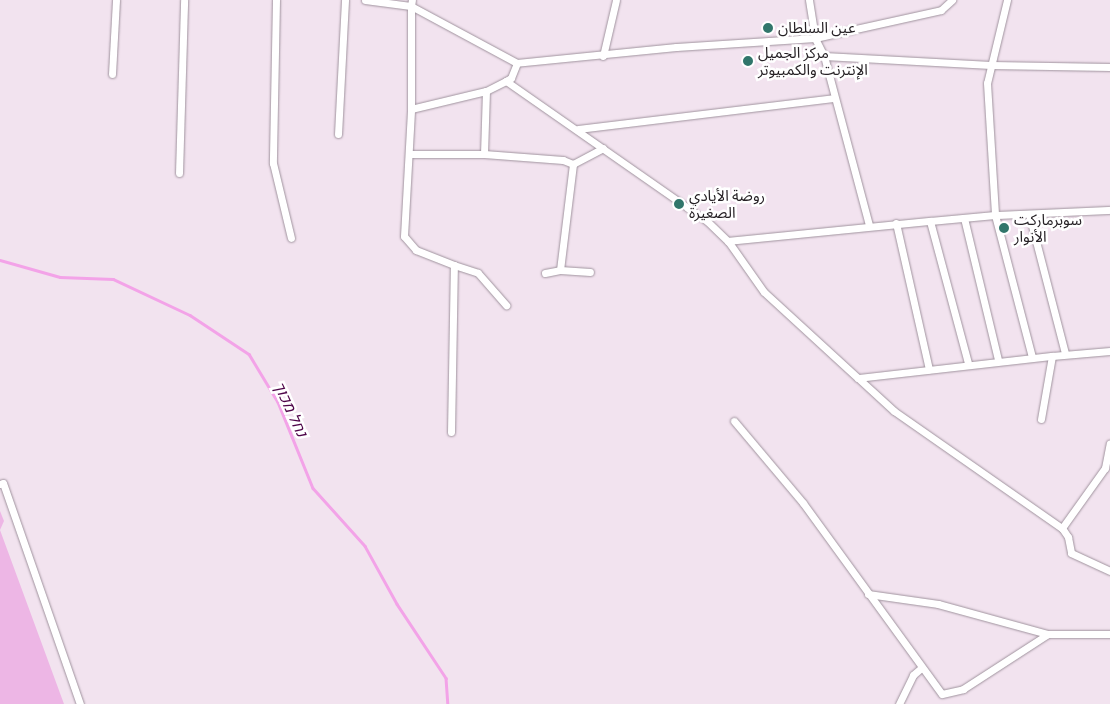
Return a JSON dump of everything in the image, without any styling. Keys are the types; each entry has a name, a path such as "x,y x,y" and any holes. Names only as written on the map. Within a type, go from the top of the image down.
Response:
{"street":[{"path":"112,74 116,0"},
{"path":"179,173 184,0"},
{"path":"276,0 272,163 290,238"},
{"path":"338,134 345,0"},
{"path":"365,0 411,3 517,63 603,56 676,47 815,38 941,10 952,0"},
{"path":"603,56 616,0"},
{"path":"809,0 815,38 824,56 833,98 869,225"},
{"path":"1007,0 991,65 986,102 996,215 1032,357"},
{"path":"411,3 411,154 404,236 416,250 454,266 478,273 506,305"},
{"path":"824,56 991,65 1110,67"},
{"path":"411,109 486,91 511,78 517,63"},
{"path":"506,81 672,195 728,240 764,292 894,411 1062,528 1068,537 1071,553 1110,571"},
{"path":"484,154 486,91"},
{"path":"578,129 833,98"},
{"path":"411,154 484,154 563,160 573,164 603,148"},
{"path":"560,270 573,164"},
{"path":"728,240 896,222 1110,210"},
{"path":"1029,214 1065,353"},
{"path":"964,218 998,360"},
{"path":"930,220 968,363"},
{"path":"896,222 929,369"},
{"path":"451,432 454,266"},
{"path":"545,273 560,270 590,272"},
{"path":"858,378 968,363 1052,356 1065,353 1110,351"},
{"path":"1041,419 1052,356"},
{"path":"734,421 803,503 921,668 942,694 951,694 963,689 1048,634"},
{"path":"1062,528 1105,468 1110,443"},
{"path":"0,484 3,483 80,704"},
{"path":"868,594 938,604 1048,634 1110,634"},
{"path":"898,704 913,675 921,668"}],"shaded area":[{"path":"0,511 4,521 0,530"},
{"path":"0,530 64,704 0,704"}],"waterway":[{"name":"נחל מכוך","path":"0,260 60,277 113,279 190,315 249,354 278,402 313,488 365,546 397,604 446,678 448,704"}],"place":[{"name":"عين السلطان","path":"768,28"},
{"name":"مركز الجميل الإنترنت والكمبيوتر","path":"748,61"},
{"name":"روضة الأيادي الصغيرة","path":"679,204"},
{"name":"سوبرماركت الأنوار","path":"1004,228"}]}
